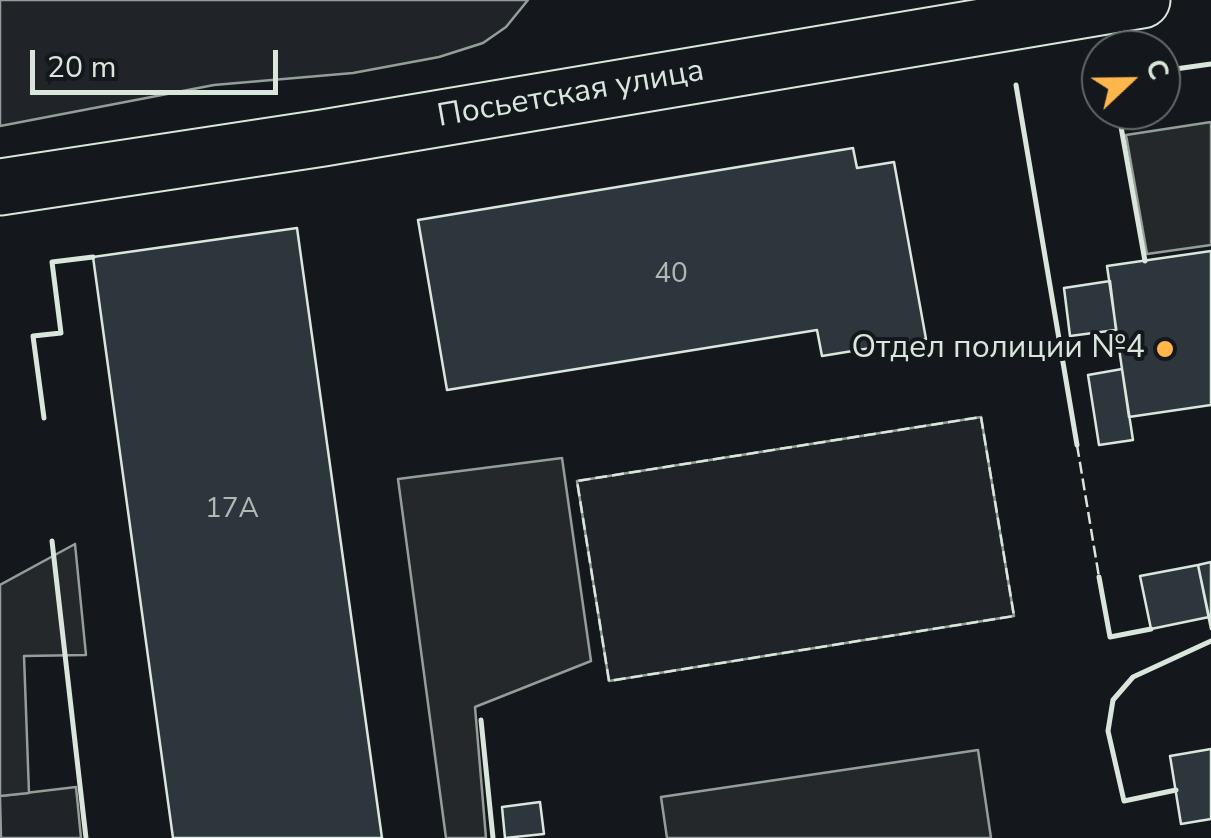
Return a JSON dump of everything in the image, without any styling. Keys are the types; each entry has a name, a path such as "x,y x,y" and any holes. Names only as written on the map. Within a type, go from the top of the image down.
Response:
{"street":[{"name":"Посьетская улица","path":"0,186 323,138 1142,0"}],"shaded area":[{"path":"0,0 528,0 506,27 483,43 439,57 353,73 214,85 0,126"},
{"path":"1211,122 1211,245 1147,254 1126,135 1181,130 1181,127"},
{"path":"981,417 1014,616 609,681 577,481"},
{"path":"562,458 591,661 475,707 486,838 446,838 398,479"},
{"path":"75,544 86,655 24,656 29,793 0,796 0,585"},
{"path":"978,750 991,838 667,838 661,797"},
{"path":"76,787 81,838 1,838 0,796"}],"building":[{"path":"853,148 857,168 894,162 926,339 822,356 817,330 447,390 418,220"},
{"path":"297,228 382,838 173,838 93,257"},
{"name":"Отдел полиции №4","path":"1211,251 1211,405 1129,417 1107,266"},
{"path":"1110,281 1116,330 1070,336 1064,288"},
{"path":"1122,369 1133,440 1099,445 1088,375"},
{"path":"1211,562 1211,629 1198,565"},
{"path":"1198,565 1209,617 1151,629 1140,576"},
{"path":"1211,749 1211,819 1181,824 1170,756"},
{"path":"540,802 544,834 505,838 502,807"}],"fence":[{"path":"981,417 1014,616 609,681 577,481 981,417"},
{"path":"1077,445 1099,577"}],"wall":[{"path":"1181,68 1211,64"},
{"path":"1016,85 1077,445"},
{"path":"1122,130 1145,261"},
{"path":"44,418 33,336 61,333 52,262 93,257"},
{"path":"52,541 86,838"},
{"path":"1099,577 1110,637 1151,629"},
{"path":"1176,790 1124,801 1108,731 1113,700 1133,677 1211,641"},
{"path":"481,720 493,838"}],"place":[{"name":"Отдел полиции №4","path":"1165,349"}]}
